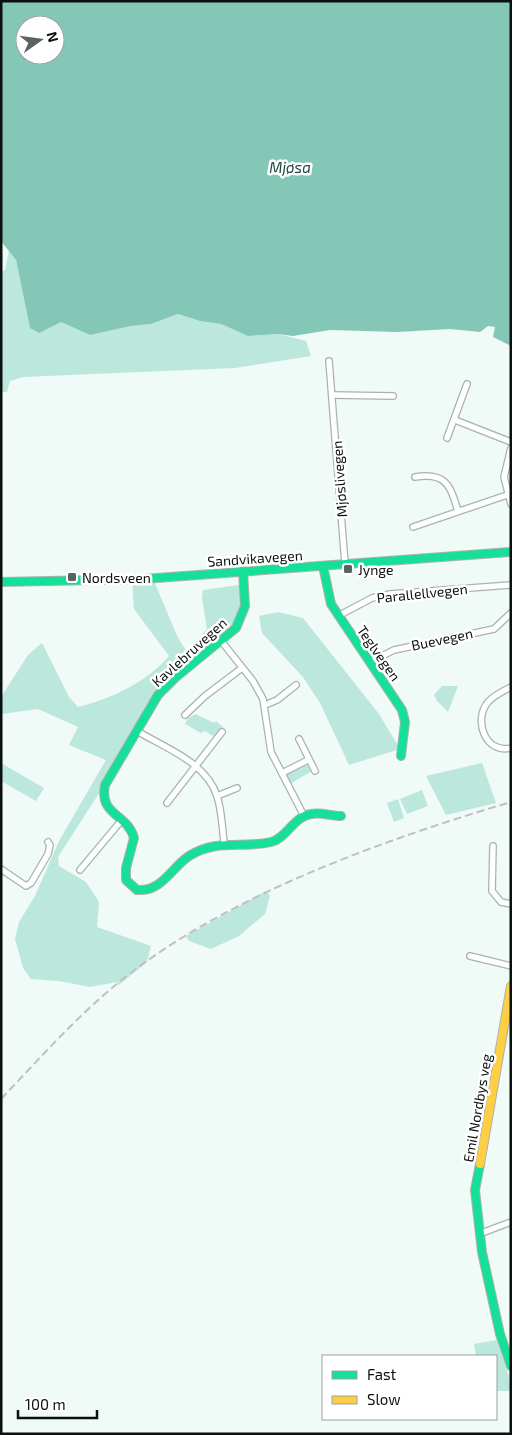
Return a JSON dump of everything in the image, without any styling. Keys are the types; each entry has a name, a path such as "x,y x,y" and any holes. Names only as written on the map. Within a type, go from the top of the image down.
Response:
{"street":[{"name":"Mjøslivegen","path":"330,361 345,564"},
{"path":"447,438 467,384"},
{"path":"332,395 394,396"},
{"path":"455,420 511,442"},
{"path":"511,448 504,471 511,504"},
{"path":"415,477 432,475 441,478 449,487 458,512"},
{"path":"413,527 509,496"},
{"name":"Sandvikavegen","path":"1,582 143,579 511,552"},
{"name":"Teglvegen","path":"323,566 328,595 338,616 397,701 404,716 401,756"},
{"name":"Kavlebruvegen","path":"243,571 245,601 242,616 236,628 222,642 164,689 153,703 106,783 103,792 107,808 132,833 134,844 125,867 124,876 131,887 142,892 155,888 175,866 199,850 224,842 264,842 276,839 283,836 304,816"},
{"name":"Parallellvegen","path":"338,616 372,598 390,594 511,585"},
{"name":"Buevegen","path":"370,662 394,650 494,629 511,613"},
{"path":"222,642 258,690 265,705 269,744 304,816 312,814 341,816"},
{"path":"184,716 242,668"},
{"path":"265,705 277,700 296,685"},
{"path":"511,687 487,703 481,722 487,740 498,748 511,748"},
{"path":"137,732 195,766 208,778 217,796 224,842"},
{"path":"167,803 175,798 195,766 222,732"},
{"path":"299,739 315,771"},
{"path":"282,773 308,760"},
{"path":"217,796 237,788"},
{"path":"80,870 122,821"},
{"path":"1,870 26,886 31,883 48,854 50,847 48,842"},
{"path":"493,846 492,892 500,902 511,904"},
{"path":"470,956 511,966"},
{"name":"Emil Nordbys veg","path":"511,986 475,1190 479,1234 500,1334 511,1366"},
{"path":"479,1234 511,1222"}],"shaded area":[{"path":"9,250 16,260 30,328 61,322 90,335 131,326 151,324 178,314 200,321 221,324 248,336 278,334 306,341 311,356 235,368 23,377 10,381 7,392 1,392 1,271 5,270"},
{"path":"132,581 154,581 178,638 187,652 207,629 202,598 203,590 246,584 245,610 221,638 198,658 157,703 58,857 59,866 86,882 99,902 97,927 151,946 147,962 119,985 117,982 90,987 59,981 31,979 23,968 15,939 19,922 35,896 59,841 106,760 69,745 78,727 38,709 1,714 1,697 28,655 42,643 69,697 78,707 115,694 150,674 169,656 134,609"},
{"path":"278,612 303,618 379,714 400,749 349,765 320,703 303,677 262,633 259,616"},
{"path":"442,686 458,686 448,712 434,695"},
{"path":"196,714 214,723 216,721 223,727 213,736 205,731 201,733 185,724 188,718"},
{"path":"1,763 44,788 36,801 1,781"},
{"path":"482,763 496,803 446,815 426,776"},
{"path":"303,765 309,766 312,771 290,784 287,774"},
{"path":"422,790 428,806 407,814 400,799"},
{"path":"398,799 404,818 394,822 387,803"},
{"path":"266,891 270,896 265,914 239,936 211,949 189,941 186,936"},
{"path":"497,1340 509,1378 511,1391 497,1391 497,1355 476,1355 474,1344"}],"water":[{"name":"Mjøsa","path":"1,1 511,1 511,346 493,337 495,327 488,326 480,332 450,329 397,332 330,330 293,336 278,334 248,336 221,324 200,321 178,314 151,324 131,326 90,335 61,322 39,333 30,328 16,260 1,241"}],"railway":[{"path":"1,1099 64,1033 114,986 173,944 217,917 264,893 363,851 511,802"}],"traffic: fast":[{"path":"1,582 143,579 511,552"},
{"path":"323,566 331,604 402,710 405,722 401,756"},
{"path":"243,571 245,606 236,628 175,678 158,695 105,785 104,795 106,803 126,824 134,838 126,868 126,880 137,890 146,890 160,883 189,856 210,847 271,842 277,840 299,819 305,816 318,813 341,816"},
{"path":"480,1164 475,1190 482,1252 500,1334 511,1366"}],"traffic: slow":[{"path":"480,1164 511,986"}],"place":[{"name":"Jynge","path":"348,569"},
{"name":"Nordsveen","path":"72,577"}]}
